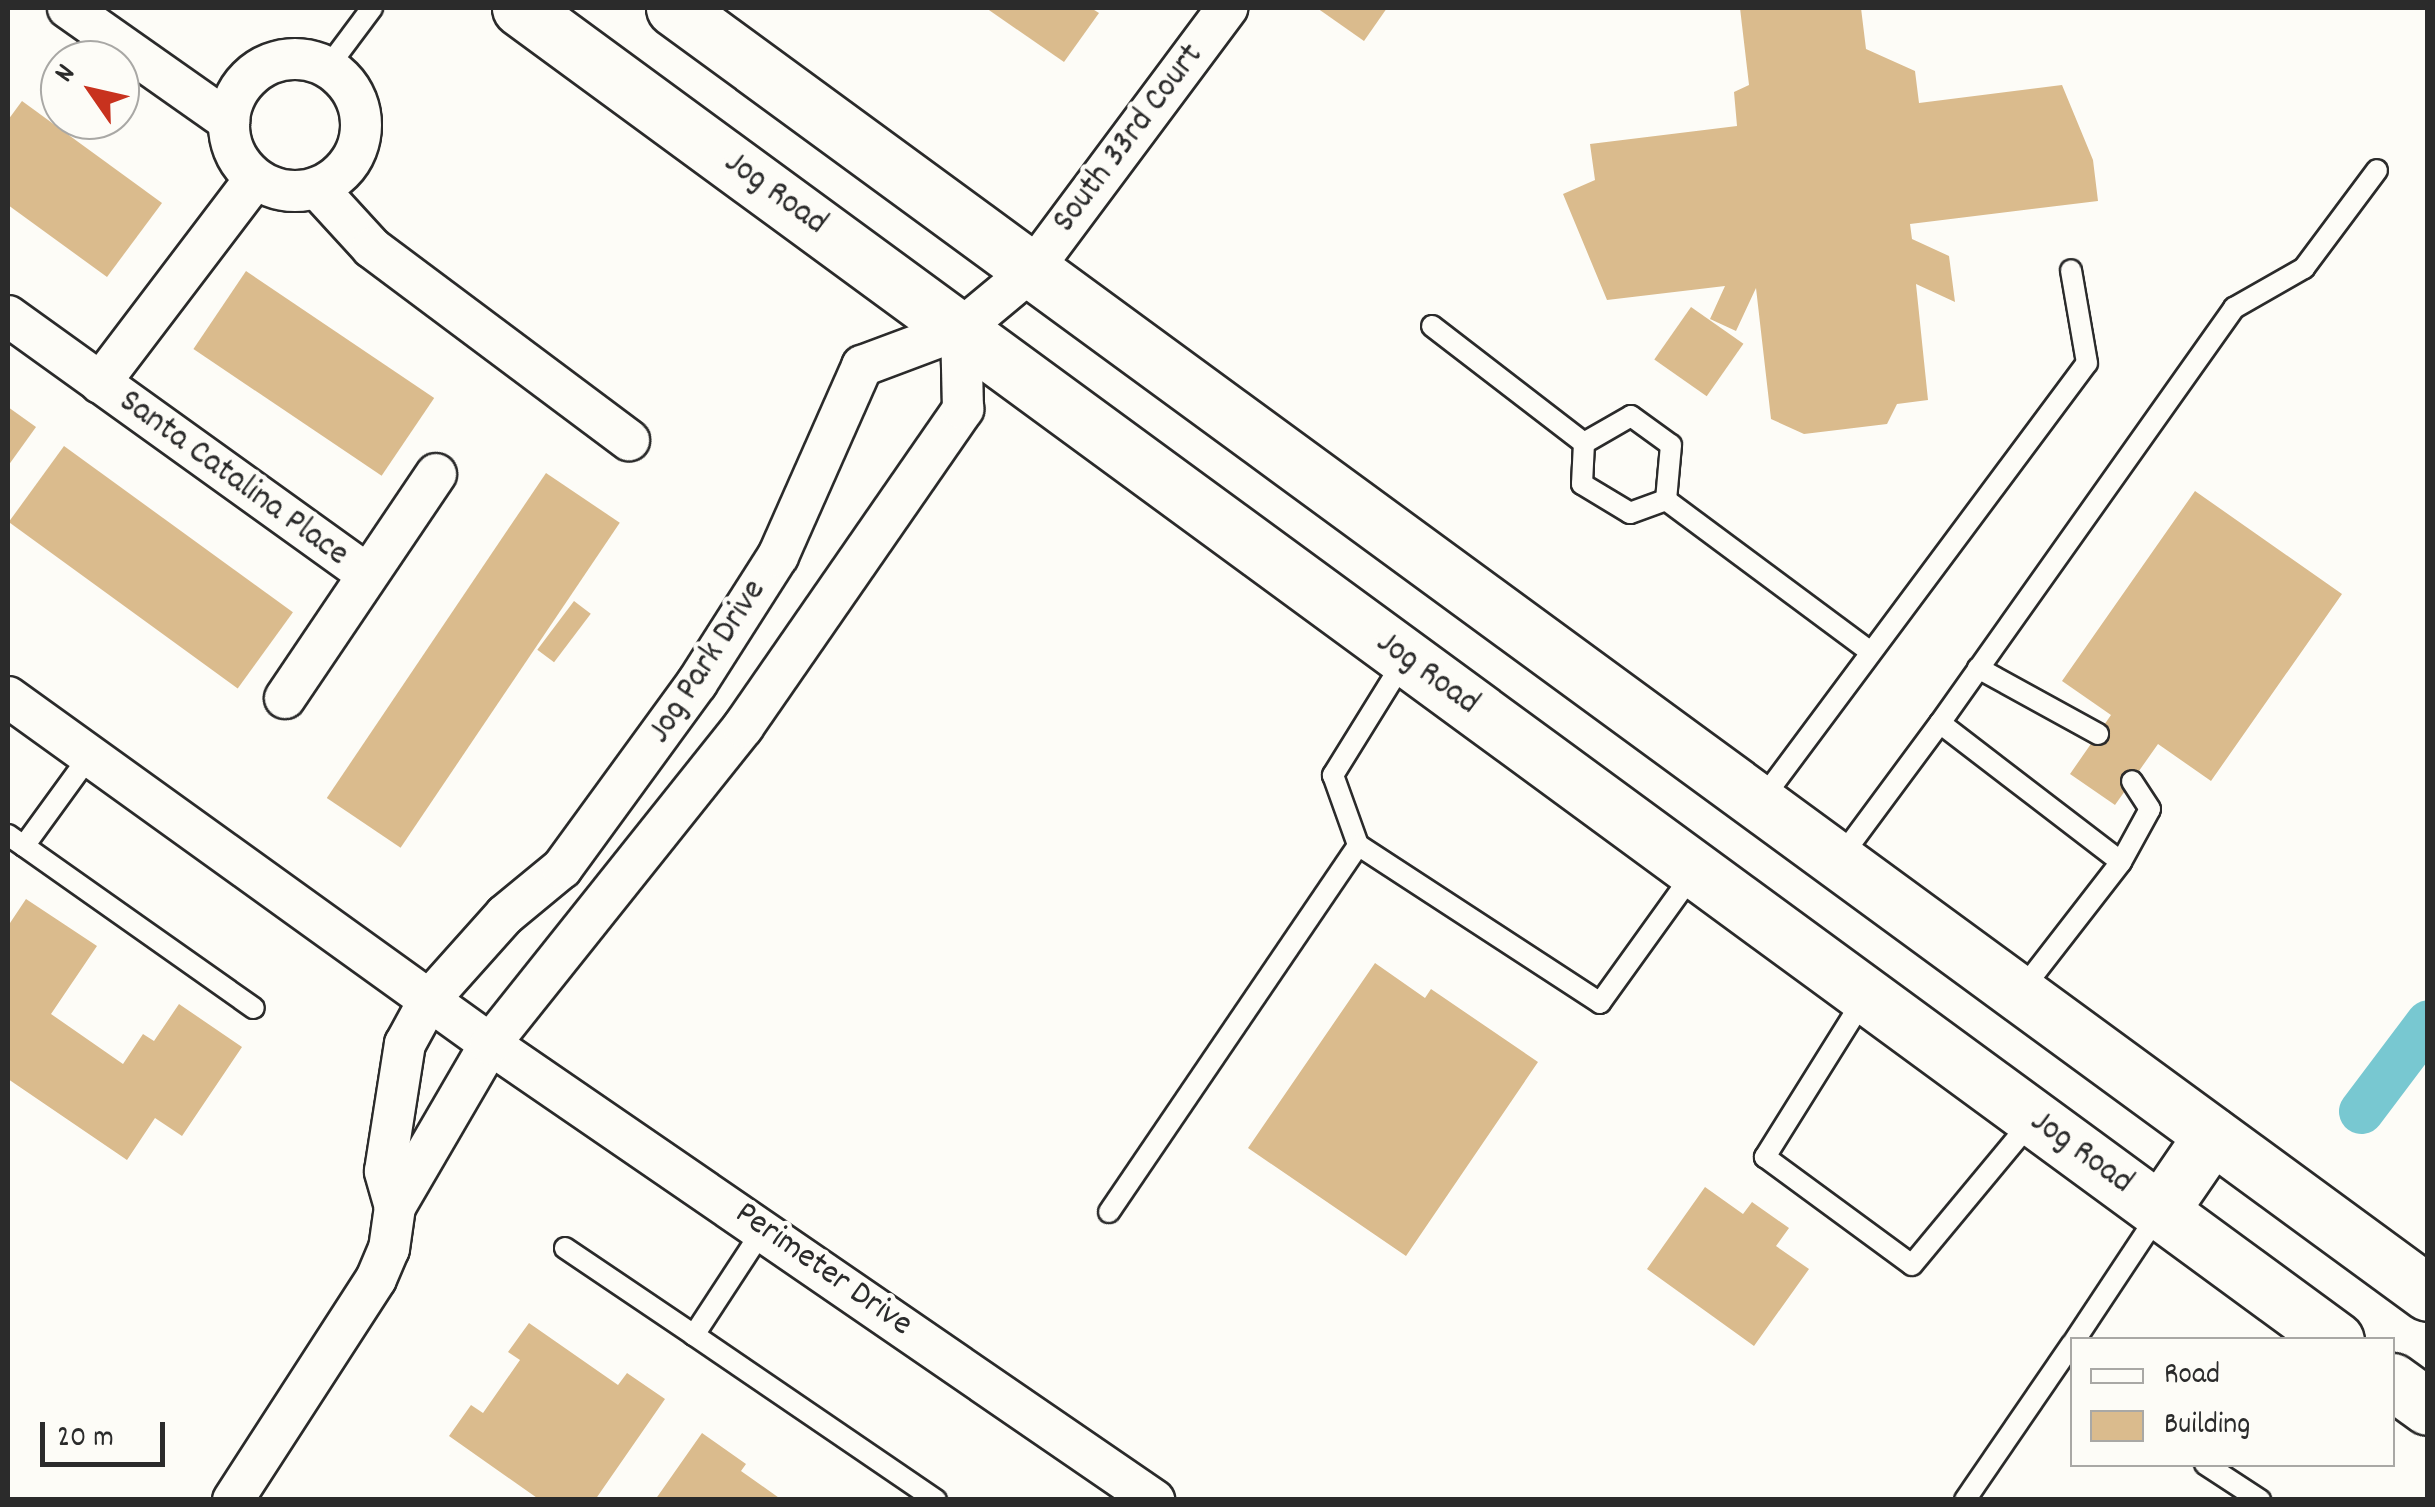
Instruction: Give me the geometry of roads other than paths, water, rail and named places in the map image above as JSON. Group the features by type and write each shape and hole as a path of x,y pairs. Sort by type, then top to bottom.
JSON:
{"main road":[{"name":"Jog Road","path":"520,8 2332,1337"},
{"path":"674,8 2428,1292"},
{"path":"2160,1211 2212,1135"},
{"path":"2395,1383 2428,1406"}],"street":[{"path":"68,8 229,121"},
{"name":"South 33rd Court","path":"1032,270 1228,8"},
{"path":"285,59 328,66 357,98 360,142 352,162 318,188 274,189 255,179 240,163 229,121 240,90 264,66 285,59"},
{"name":"Santa Catalina Place","path":"100,383 255,179"},
{"path":"318,188 372,248 629,440"},
{"name":"Jog Park Drive","path":"395,1206 385,1171 402,1062 429,1000 505,915 562,868 697,683 778,556 862,366 961,329 1032,270"},
{"name":"Santa Catalina Place","path":"8,316 367,574"},
{"name":"Jog Park Drive","path":"233,1500 376,1280 395,1206 422,1171 450,1106 490,1044 720,759 963,408 961,329"},
{"name":"Santa Catalina Place","path":"285,698 436,474"},
{"path":"8,697 490,1044"},
{"name":"Perimeter Drive","path":"490,1044 764,1228 1154,1500"}],"lane":[{"path":"328,66 372,8"},
{"path":"1838,861 2234,308 2304,268 2377,170"},
{"path":"1759,804 2087,363 2071,270"},
{"path":"1432,326 1584,443"},
{"path":"1584,443 1630,416 1672,446 1666,500"},
{"path":"1584,443 1582,484 1630,514 1666,500"},
{"path":"1666,500 1872,652"},
{"path":"1406,658 1333,775 1358,846 1600,1002 1695,870"},
{"path":"1978,668 2098,734"},
{"path":"1940,723 2121,862"},
{"path":"90,755 16,841 254,1008"},
{"path":"2018,994 2121,862 2150,809 2132,781"},
{"path":"1108,1212 1358,846"},
{"path":"1866,996 1765,1157 1912,1265 2034,1118"},
{"path":"2077,1337 2160,1211"},
{"path":"694,1335 764,1228"},
{"path":"565,1248 936,1500"},
{"path":"1965,1500 2064,1374"},
{"path":"2210,1467 2260,1500"}],"waterway":[{"path":"2361,1111 2428,1022"}]}
